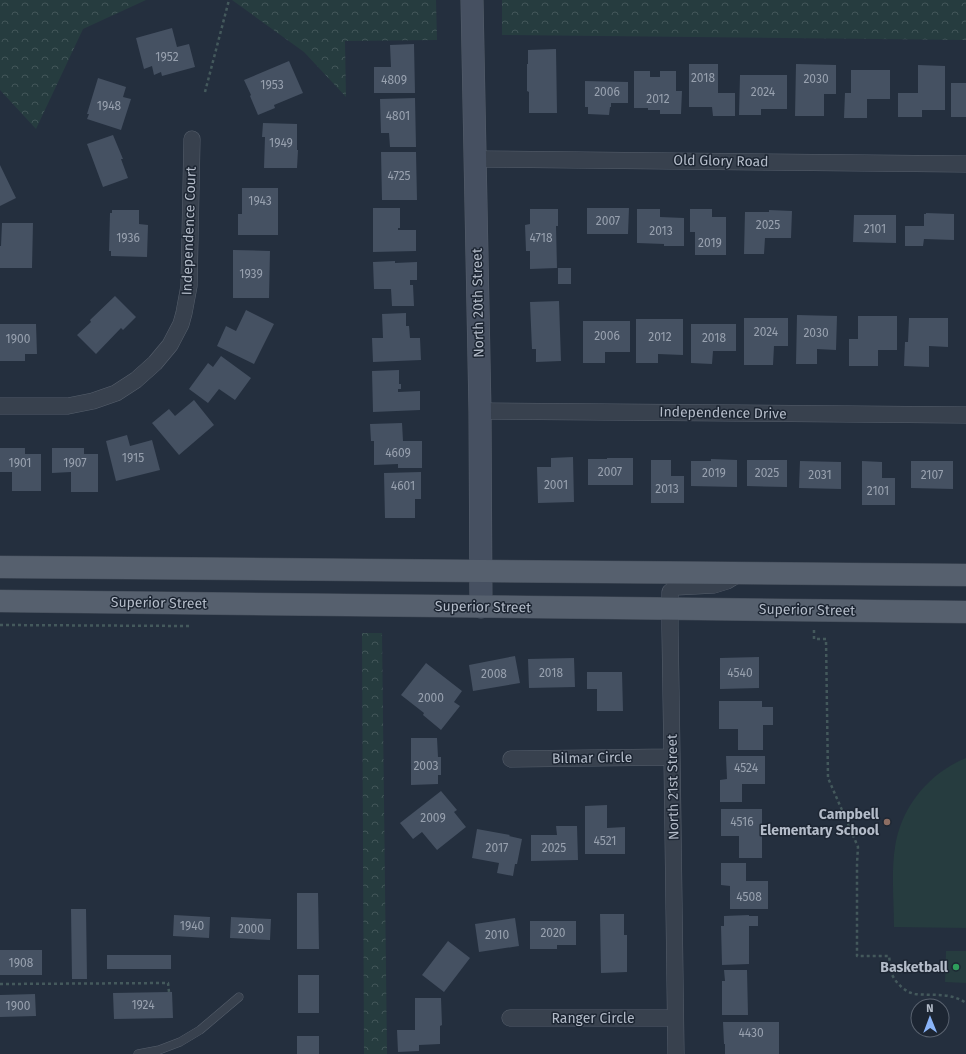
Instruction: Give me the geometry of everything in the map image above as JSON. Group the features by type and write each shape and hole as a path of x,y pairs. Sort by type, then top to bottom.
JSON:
{"main road":[{"path":"0,567 966,575"},
{"name":"Superior Street","path":"0,601 966,612"}],"street":[{"name":"North 20th Street","path":"472,0 480,411 481,607"},
{"name":"Independence Court","path":"0,406 68,406 92,401 116,393 136,380 155,363 170,345 181,324 189,286 192,139"},
{"name":"Old Glory Road","path":"476,159 966,164"},
{"name":"Independence Drive","path":"480,411 966,415"},
{"name":"North 21st Street","path":"676,1054 670,592 676,588 714,585 727,581 738,573"},
{"name":"Bilmar Circle","path":"511,759 672,757"},
{"name":"Ranger Circle","path":"510,1018 675,1018"}],"lane":[{"path":"138,1054 159,1050 180,1042 200,1030 239,997"}],"path":[{"path":"206,92 229,0"},
{"path":"814,630 814,638 826,639 828,778 858,847 857,956 889,956 890,971 896,982 905,990 914,994 947,995 960,999 966,1003"},
{"path":"0,984 168,983 168,992"}],"green space":[{"path":"0,0 146,0 83,29 36,129 0,90"},
{"path":"232,0 436,0 437,40 345,41 346,97 304,52"},
{"path":"502,0 966,0 966,40 502,35"},
{"path":"362,633 382,633 387,1054 364,1054"},
{"path":"966,758 966,928 894,927 894,857 898,832 903,818 910,805 929,782 953,764"},
{"name":"Basketball","path":"946,951 966,951 966,983 945,982"}],"building":[{"path":"172,28 177,47 189,44 195,67 162,76 161,72 154,75 152,66 144,69 136,38"},
{"path":"414,44 415,93 374,93 374,67 391,67 390,45"},
{"path":"556,49 557,113 529,113 529,92 527,91 528,50"},
{"path":"289,61 303,93 274,105 275,108 258,115 244,80"},
{"path":"689,64 718,64 718,93 735,93 735,116 713,116 712,107 689,107"},
{"path":"796,64 836,65 836,94 824,94 824,116 795,116"},
{"path":"918,65 945,66 945,110 922,110 922,117 898,117 898,93 918,93"},
{"path":"851,70 890,70 890,99 867,99 867,118 844,118 845,93 851,93"},
{"path":"634,71 650,71 650,77 660,77 660,71 676,71 676,91 682,91 681,114 660,114 660,110 634,108"},
{"path":"740,75 787,75 787,109 761,109 761,115 739,115"},
{"path":"98,78 126,87 123,97 131,99 121,130 87,119 89,114 87,114"},
{"path":"585,81 628,82 628,103 611,103 609,115 588,114 588,107 585,107"},
{"path":"951,83 966,83 966,117 951,117"},
{"path":"415,98 416,147 390,147 389,133 381,133 380,99"},
{"path":"263,123 297,124 297,168 264,168 265,137 262,137"},
{"path":"113,135 123,159 121,159 128,178 103,187 87,144"},
{"path":"381,152 416,152 417,200 382,200"},
{"path":"0,165 16,198 0,206"},
{"path":"242,188 278,188 278,235 238,235 238,214 242,214"},
{"path":"373,208 400,208 400,228 398,228 398,230 416,230 416,251 373,252"},
{"path":"587,208 629,208 628,234 587,234"},
{"path":"530,209 558,209 558,226 556,226 557,268 530,269 530,251 526,251 525,225 530,224"},
{"path":"637,209 660,209 660,217 684,218 684,246 664,246 664,244 637,243"},
{"path":"690,209 712,209 712,217 726,217 726,255 695,255 695,232 690,232"},
{"path":"112,210 139,210 139,224 148,225 147,257 111,256 111,251 109,251 110,213 112,213"},
{"path":"769,210 792,211 791,238 765,238 764,254 744,254 745,212 769,212"},
{"path":"924,214 954,214 954,240 924,239 923,246 905,246 905,226 924,226"},
{"path":"854,215 896,215 896,243 853,242"},
{"path":"2,223 33,223 32,268 0,268"},
{"path":"233,250 270,251 269,298 233,298"},
{"path":"395,261 395,263 417,262 417,280 410,280 410,285 413,285 414,306 392,306 391,289 374,289 373,262"},
{"path":"558,268 571,268 571,284 558,284"},
{"path":"115,296 136,317 123,330 121,328 96,354 77,335"},
{"path":"559,301 561,361 536,362 536,349 532,349 530,302"},
{"path":"246,310 274,324 254,364 217,346 226,326 236,331"},
{"path":"406,313 406,326 409,326 410,338 420,338 421,360 373,362 372,338 383,338 382,314"},
{"path":"797,315 837,316 836,350 817,349 817,364 796,364"},
{"path":"858,316 897,316 897,350 878,350 878,366 849,366 849,339 858,339"},
{"path":"744,318 788,318 788,346 774,346 773,365 744,365"},
{"path":"909,318 948,318 948,347 929,346 929,367 904,366 905,342 908,342"},
{"path":"636,319 683,319 683,355 658,354 658,363 636,363"},
{"path":"583,321 630,321 630,352 605,352 605,363 583,363"},
{"path":"0,324 36,324 37,354 25,354 25,361 0,361"},
{"path":"691,324 736,324 736,351 713,351 712,364 691,363"},
{"path":"221,356 251,378 235,400 219,389 208,403 189,389 208,363 213,367"},
{"path":"399,370 399,384 401,384 401,389 398,389 398,392 420,391 420,410 373,412 372,371"},
{"path":"194,400 214,425 179,455 152,423 169,409 175,416"},
{"path":"402,423 403,441 422,441 422,468 398,468 398,464 374,465 374,441 371,441 370,424"},
{"path":"127,435 130,446 152,440 160,470 116,481 106,441"},
{"path":"0,448 25,448 25,454 41,454 41,491 12,491 12,472 0,472"},
{"path":"52,448 84,448 84,454 98,454 98,492 71,492 71,472 52,473"},
{"path":"573,457 574,502 538,503 537,467 551,467 551,458"},
{"path":"633,458 633,485 588,485 588,459"},
{"path":"711,459 737,460 737,487 691,486 691,461 711,461"},
{"path":"651,460 671,460 671,476 684,476 684,503 651,503"},
{"path":"747,460 787,460 787,487 747,486"},
{"path":"800,461 841,462 841,489 799,488"},
{"path":"862,461 882,462 882,478 895,478 895,505 862,505"},
{"path":"911,461 953,461 953,489 911,488"},
{"path":"421,472 421,499 415,499 415,518 385,518 384,473"},
{"path":"515,656 520,683 473,691 469,665"},
{"path":"759,657 759,688 720,689 720,658"},
{"path":"574,658 575,687 529,688 528,659"},
{"path":"426,663 462,691 454,702 460,706 441,730 423,715 424,713 401,695"},
{"path":"587,672 622,672 623,711 597,711 597,689 587,689"},
{"path":"719,701 762,701 762,707 773,707 773,725 763,725 763,750 738,750 738,729 719,729"},
{"path":"411,738 437,738 438,757 441,757 441,775 438,775 438,784 411,785"},
{"path":"726,756 765,756 765,784 742,784 742,802 720,802 720,780 727,779"},
{"path":"441,791 457,810 454,812 466,827 437,850 422,832 413,839 400,823"},
{"path":"607,805 607,828 625,827 625,854 585,854 585,806"},
{"path":"721,809 762,809 762,858 739,858 739,836 721,836"},
{"path":"556,826 577,826 578,860 531,861 531,835 557,835"},
{"path":"477,829 510,835 509,836 522,839 513,876 497,873 499,863 472,858"},
{"path":"721,863 746,863 746,881 768,881 768,909 730,909 730,886 721,885"},
{"path":"297,893 318,893 319,949 297,949"},
{"path":"71,909 86,909 87,979 72,979"},
{"path":"600,914 624,914 624,935 627,935 627,972 601,973"},
{"path":"174,915 210,917 209,938 173,936"},
{"path":"724,916 758,916 758,926 749,926 749,964 722,965 721,926 724,926"},
{"path":"231,917 271,919 270,940 230,938"},
{"path":"515,918 519,946 479,952 475,924"},
{"path":"530,921 576,921 576,945 557,945 557,949 530,949"},
{"path":"448,941 470,958 444,992 422,975"},
{"path":"0,950 42,950 42,975 0,975"},
{"path":"107,955 171,955 171,969 107,969"},
{"path":"724,970 747,970 748,1015 722,1015 722,981 725,981"},
{"path":"298,975 319,975 319,1013 298,1013"},
{"path":"172,992 173,1018 114,1019 113,993"},
{"path":"35,994 36,1016 0,1017 0,995"},
{"path":"415,998 441,998 442,1025 440,1026 440,1044 419,1045 419,1051 398,1052 397,1030 415,1030"},
{"path":"723,1022 779,1022 779,1054 725,1054"},
{"path":"297,1036 319,1036 319,1054 297,1054"}],"place":[{"name":"Campbell Elementary School","path":"887,822"},
{"name":"Basketball","path":"956,967"}]}
